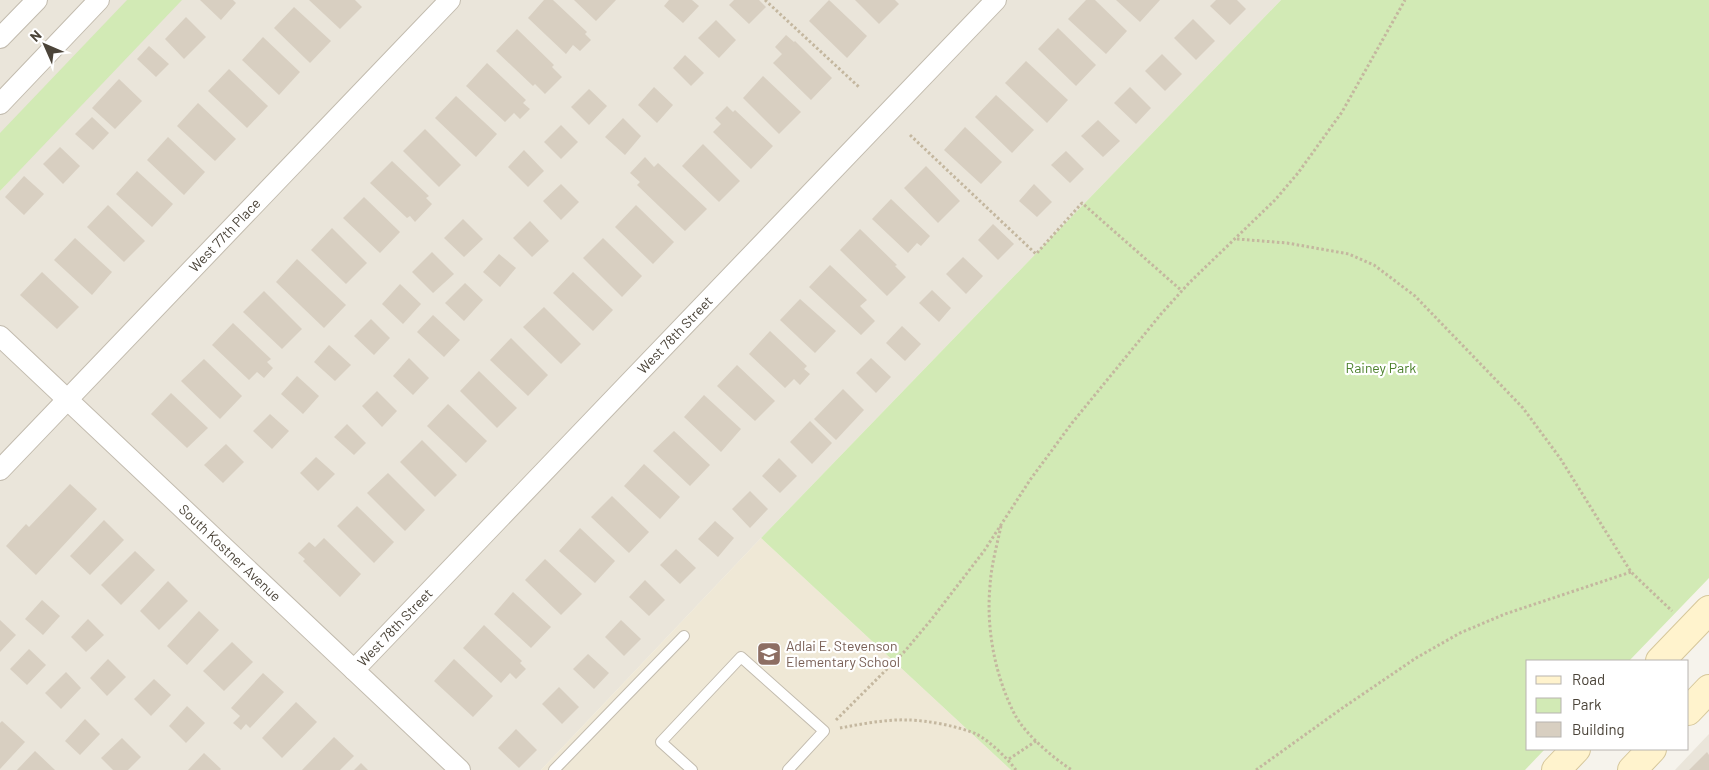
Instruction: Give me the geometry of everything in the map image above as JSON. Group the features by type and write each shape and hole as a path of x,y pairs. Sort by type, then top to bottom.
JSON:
{"main road":[{"path":"1661,660 1709,610"},
{"path":"1689,710 1709,689"},
{"path":"1556,770 1575,750"},
{"path":"1632,770 1651,750"}],"street":[{"path":"0,38 37,0"},
{"path":"0,104 99,0"},
{"name":"West 77th Place","path":"0,470 450,0"},
{"name":"West 78th Street","path":"354,670 996,0"},
{"name":"South Kostner Avenue","path":"0,336 460,770"}],"lane":[{"path":"554,770 684,636"},
{"path":"692,770 661,742 742,657 824,731 788,770"}],"path":[{"path":"765,0 860,88"},
{"path":"824,731 905,652 958,587 1030,480 1130,350 1182,291 1275,200 1317,148 1342,112 1405,0"},
{"path":"910,135 1036,254 1082,203 1182,291"},
{"path":"1236,239 1287,243 1349,254 1374,266 1415,296 1523,408 1560,458 1631,572 1674,614"},
{"path":"1001,524 990,585 990,618 994,654 1016,716 1036,741 1054,759 1072,770"},
{"path":"1256,770 1416,658 1460,633 1505,614 1631,572"},
{"path":"824,731 859,724 909,720 952,727 977,734 1009,760 1016,770"},
{"path":"1009,760 1036,741"}],"shaded area":[{"path":"0,0 1281,0 761,538 541,770 0,770 0,191 14,176 0,162"},
{"name":"Adlai E. Stevenson Elementary School","path":"761,538 1011,770 541,770"},
{"path":"1709,734 1709,770 1675,770"}],"green space":[{"path":"127,0 182,0 0,191 0,133"},
{"name":"Rainey Park","path":"1281,0 1709,0 1709,578 1630,660 1526,660 1526,750 1544,750 1525,770 1011,770 761,538"}],"building":[{"path":"200,0 233,0 236,3 221,20"},
{"path":"309,0 355,0 362,7 340,29"},
{"path":"544,0 553,0 587,32 585,34 591,40 580,51 573,45 566,54 528,18"},
{"path":"574,0 616,0 596,21"},
{"path":"669,0 692,0 699,6 683,23 664,6"},
{"path":"734,0 759,0 766,7 749,24 729,5"},
{"path":"829,0 867,36 847,58 809,21"},
{"path":"855,0 895,0 899,4 879,24"},
{"path":"1086,0 1095,0 1127,31 1106,54 1068,19"},
{"path":"1116,0 1160,0 1140,22"},
{"path":"1216,0 1237,0 1246,9 1230,25 1210,6"},
{"path":"294,7 331,41 310,63 274,28"},
{"path":"186,17 206,37 184,59 165,39"},
{"path":"1193,19 1215,41 1196,60 1174,38"},
{"path":"716,20 736,40 719,58 698,38"},
{"path":"1058,28 1096,65 1076,86 1038,49"},
{"path":"517,29 554,65 552,67 562,77 545,94 535,84 533,86 496,51"},
{"path":"786,35 795,41 832,78 811,100 773,63 782,54 775,47"},
{"path":"263,37 300,72 279,95 242,60"},
{"path":"149,46 169,64 156,77 137,59"},
{"path":"1162,54 1182,74 1165,91 1145,71"},
{"path":"685,55 704,73 691,86 673,68"},
{"path":"1026,61 1068,100 1047,123 1005,83"},
{"path":"487,63 526,100 523,103 530,109 520,119 514,113 505,122 466,86"},
{"path":"229,69 268,106 247,128 208,91"},
{"path":"763,76 801,112 779,134 743,98"},
{"path":"119,79 142,101 115,129 92,108"},
{"path":"654,87 673,105 657,123 638,105"},
{"path":"1130,87 1151,108 1136,124 1114,103"},
{"path":"589,89 607,106 589,125 571,107"},
{"path":"996,95 1034,130 1012,153 975,117"},
{"path":"456,96 497,134 476,157 435,118"},
{"path":"198,103 236,139 215,161 177,126"},
{"path":"727,106 733,112 735,110 773,146 751,169 713,132 721,124 715,118"},
{"path":"92,117 109,133 93,150 75,134"},
{"path":"623,118 641,136 625,155 605,137"},
{"path":"1098,120 1120,141 1103,157 1081,136"},
{"path":"561,125 578,142 561,159 544,142"},
{"path":"965,127 1002,162 981,184 944,150"},
{"path":"425,129 461,165 439,187 403,151"},
{"path":"168,137 205,172 184,195 147,160"},
{"path":"703,144 740,181 719,202 682,166"},
{"path":"60,147 80,166 63,184 43,164"},
{"path":"524,150 544,171 528,187 508,167"},
{"path":"1066,151 1084,169 1070,183 1051,165"},
{"path":"645,157 654,167 658,163 707,209 685,231 637,185 640,182 630,173"},
{"path":"392,161 429,196 426,198 432,204 415,222 410,216 407,218 370,183"},
{"path":"926,166 960,201 938,223 904,188"},
{"path":"137,171 173,204 152,227 116,194"},
{"path":"24,176 44,194 24,215 5,197"},
{"path":"561,184 579,202 561,220 543,201"},
{"path":"1034,184 1052,202 1037,217 1019,201"},
{"path":"364,197 400,232 380,253 343,218"},
{"path":"891,199 930,236 921,246 917,243 908,253 872,219"},
{"path":"108,205 145,241 124,262 87,227"},
{"path":"636,205 674,242 653,264 615,227"},
{"path":"463,219 483,239 464,257 444,238"},
{"path":"530,221 549,241 532,257 513,238"},
{"path":"993,224 1014,244 998,260 978,240"},
{"path":"332,228 367,263 346,284 311,250"},
{"path":"860,229 897,265 895,266 906,277 887,296 840,250"},
{"path":"75,238 112,272 92,295 54,260"},
{"path":"603,238 642,276 622,297 583,258"},
{"path":"432,252 454,274 433,293 412,272"},
{"path":"499,254 516,268 500,287 483,272"},
{"path":"963,257 983,276 966,294 946,274"},
{"path":"297,259 346,305 324,328 276,282"},
{"path":"830,265 867,300 860,306 875,321 861,335 809,287"},
{"path":"42,272 79,307 57,329 20,295"},
{"path":"573,272 613,310 593,331 553,293"},
{"path":"465,283 483,300 464,321 445,303"},
{"path":"400,284 421,304 403,324 382,304"},
{"path":"932,290 951,308 939,322 919,303"},
{"path":"264,291 302,329 282,349 243,312"},
{"path":"800,299 836,331 815,353 780,320"},
{"path":"544,307 581,344 561,364 523,327"},
{"path":"433,315 460,340 444,357 417,332"},
{"path":"371,319 390,338 374,355 354,336"},
{"path":"233,323 271,359 267,362 273,368 264,378 257,372 249,380 212,345"},
{"path":"902,326 921,344 905,361 886,343"},
{"path":"770,331 807,366 804,369 810,374 800,385 794,379 785,388 749,354"},
{"path":"511,338 548,375 528,396 490,360"},
{"path":"329,345 351,365 335,381 314,362"},
{"path":"409,358 429,378 413,395 393,376"},
{"path":"871,358 891,377 876,393 856,373"},
{"path":"204,359 242,396 220,419 181,381"},
{"path":"737,365 775,401 755,421 717,386"},
{"path":"479,371 517,408 497,428 460,391"},
{"path":"297,376 319,396 303,414 281,394"},
{"path":"843,389 864,410 836,440 814,419"},
{"path":"377,391 397,411 382,427 362,406"},
{"path":"171,393 208,428 187,448 151,414"},
{"path":"704,395 741,429 721,452 684,417"},
{"path":"448,404 487,441 466,463 427,426"},
{"path":"270,414 289,431 272,449 253,431"},
{"path":"810,421 832,443 812,464 790,442"},
{"path":"347,424 366,443 354,455 334,437"},
{"path":"674,431 710,465 690,486 653,451"},
{"path":"422,440 457,475 435,497 400,462"},
{"path":"226,444 244,462 223,483 204,465"},
{"path":"316,457 335,474 318,491 300,473"},
{"path":"779,458 797,476 780,493 762,476"},
{"path":"644,464 680,497 660,519 624,486"},
{"path":"388,473 425,510 405,531 367,493"},
{"path":"70,484 97,509 36,575 6,546 26,524 29,527"},
{"path":"750,491 768,509 750,528 732,509"},
{"path":"612,496 649,532 629,553 591,517"},
{"path":"357,506 394,542 374,563 337,526"},
{"path":"104,520 124,540 90,575 70,556"},
{"path":"715,521 734,538 718,557 698,539"},
{"path":"580,528 615,561 595,583 559,551"},
{"path":"324,538 361,574 340,597 303,561 305,559 298,553 309,542 315,547"},
{"path":"676,549 696,568 680,584 660,565"},
{"path":"135,551 155,570 121,605 101,585"},
{"path":"545,559 582,594 561,615 525,580"},
{"path":"645,580 665,600 649,616 629,597"},
{"path":"168,581 188,601 159,630 140,611"},
{"path":"513,592 551,627 531,648 494,614"},
{"path":"42,600 60,616 43,635 25,619"},
{"path":"199,611 219,630 187,665 167,646"},
{"path":"88,619 104,635 86,652 71,637"},
{"path":"0,620 16,635 0,652"},
{"path":"621,620 641,639 624,656 605,637"},
{"path":"484,625 522,661 520,663 526,669 516,679 510,673 501,683 463,648"},
{"path":"232,642 253,662 224,691 203,671"},
{"path":"29,649 46,665 27,685 10,669"},
{"path":"588,654 609,673 594,689 573,669"},
{"path":"108,659 126,677 107,696 90,678"},
{"path":"454,659 493,696 473,717 434,681"},
{"path":"66,672 81,688 61,709 45,693"},
{"path":"263,673 284,692 250,728 246,724 241,730 233,723 240,716 231,708"},
{"path":"154,679 171,695 151,716 134,699"},
{"path":"559,687 579,707 562,724 542,704"},
{"path":"296,702 317,722 282,758 262,738"},
{"path":"187,706 205,723 186,743 169,726"},
{"path":"85,719 100,734 80,755 65,741"},
{"path":"2,721 25,742 0,769 0,723"},
{"path":"516,729 537,750 519,768 498,748"},
{"path":"334,737 354,756 340,770 302,770"},
{"path":"122,738 141,757 128,770 113,770 101,758"},
{"path":"35,751 55,770 17,770"},
{"path":"1707,752 1709,755 1709,770 1689,770"},
{"path":"204,753 221,769 188,770"},
{"path":"361,763 368,770 354,770"}],"place":[{"name":"Adlai E. Stevenson Elementary School","path":"769,654"}]}
